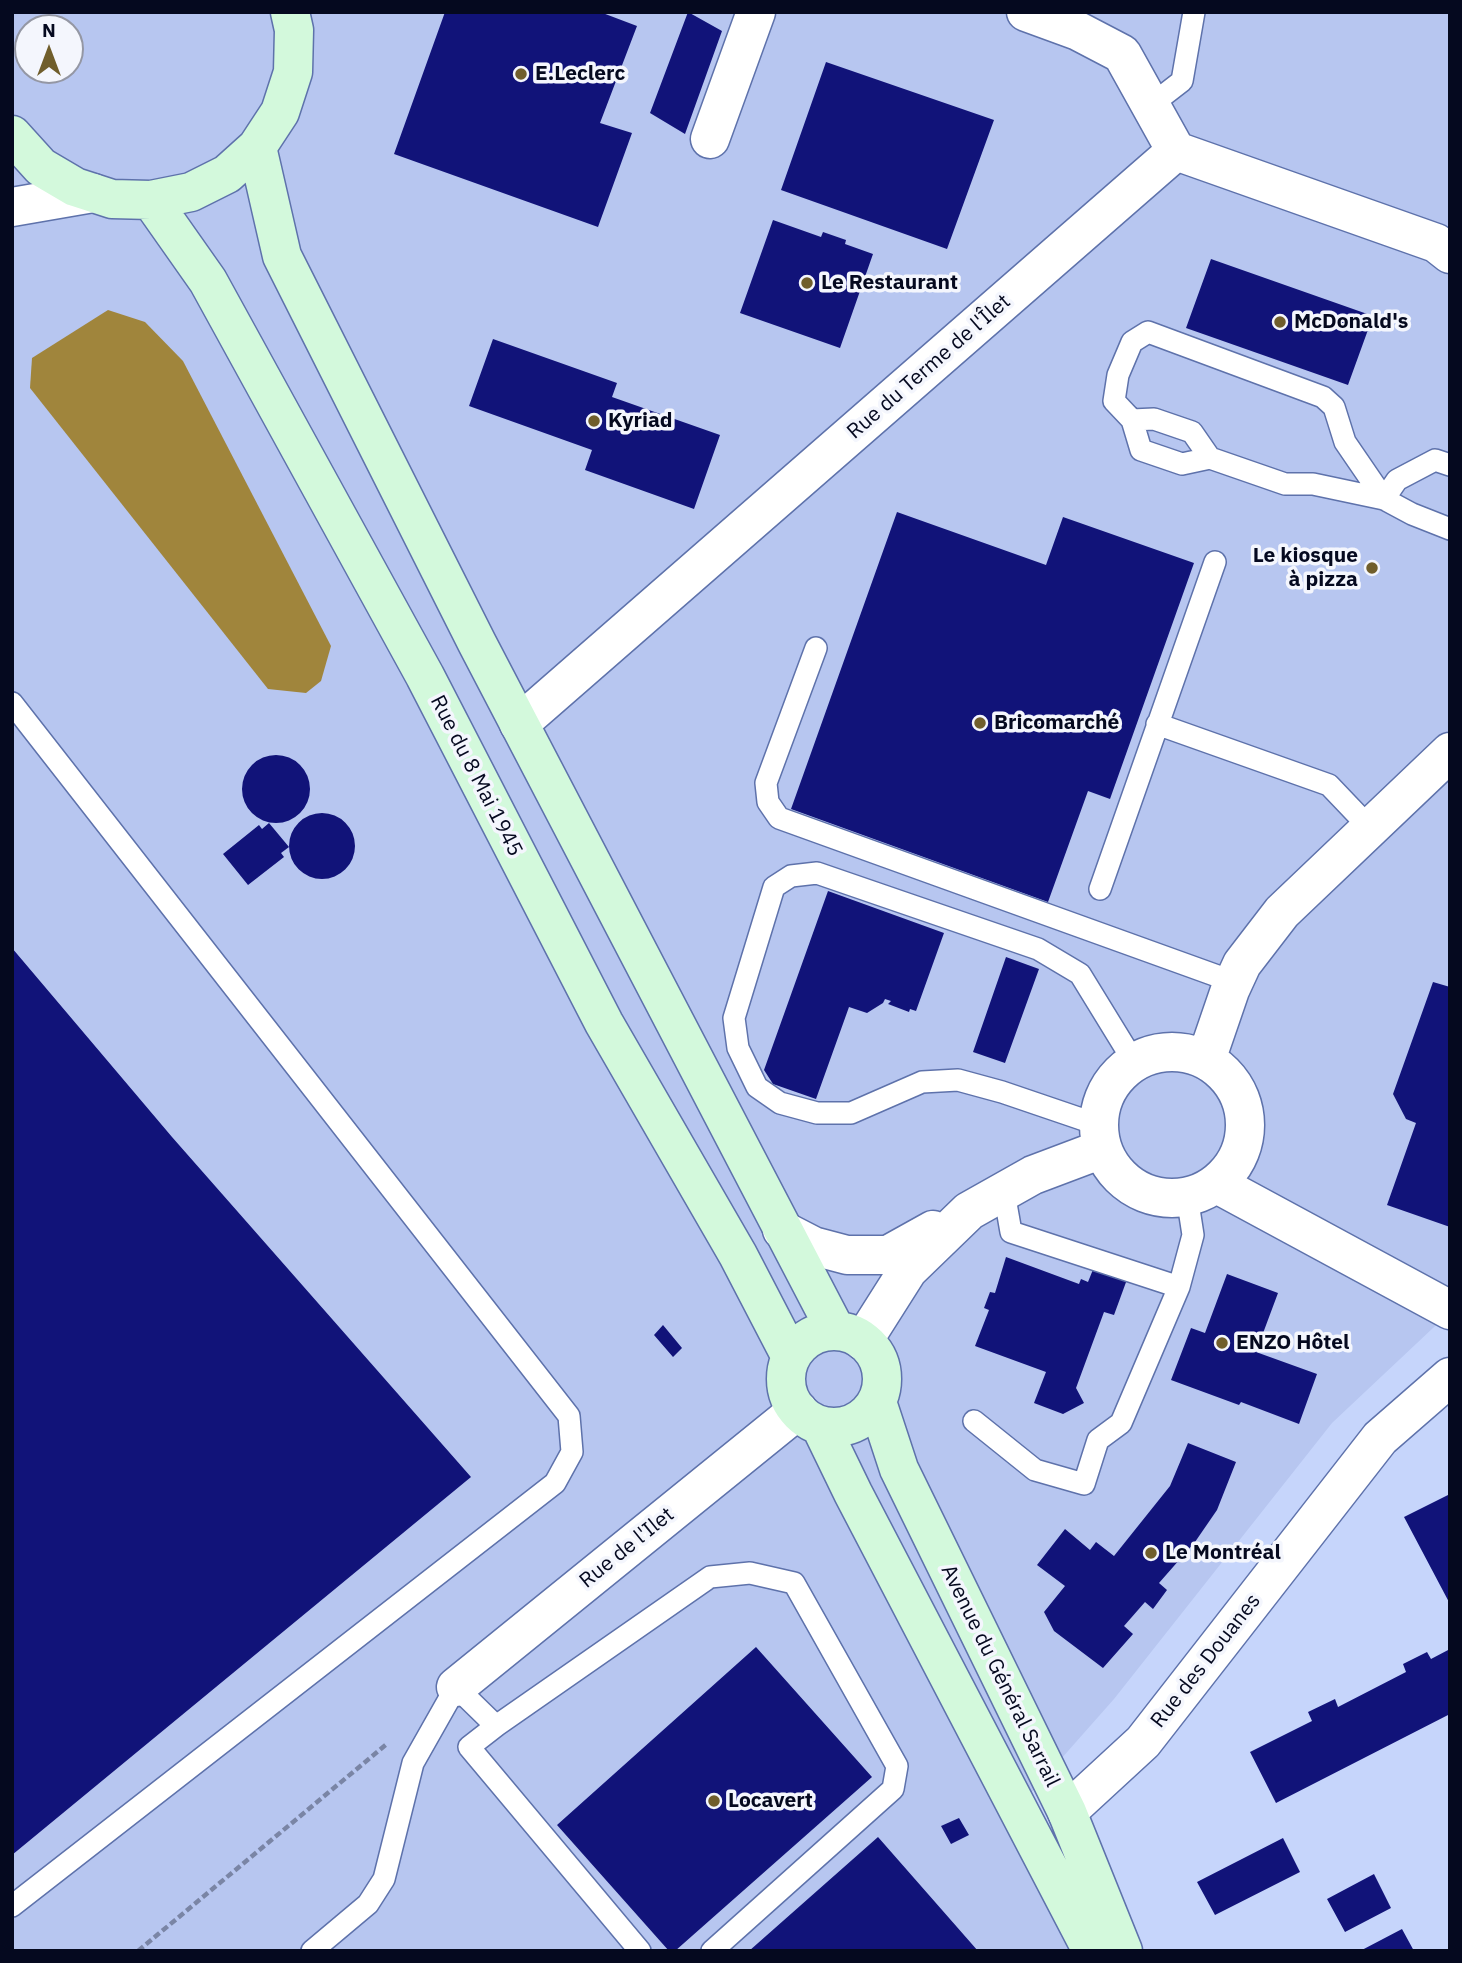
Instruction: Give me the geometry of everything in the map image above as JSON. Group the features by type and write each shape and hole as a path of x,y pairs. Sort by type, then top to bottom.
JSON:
{"main road":[{"path":"12,135 41,167 75,187 93,193 112,199 151,201 191,192 227,174 257,147 280,112 293,72 295,18"},
{"path":"257,147 282,256 519,724 782,1230 850,1336 873,1350 880,1362 881,1389 877,1402 866,1415 853,1424 836,1427 809,1417 790,1398 786,1384 787,1370 791,1357 799,1346 810,1338 850,1336"},
{"name":"Rue du 8 Mai 1945","path":"151,201 208,281 425,676 604,1023 738,1255 791,1357"},
{"name":"Avenue du Général Sarrail","path":"877,1402 899,1469 1067,1812 1123,1951"},
{"name":"Avenue du Général Sarrail","path":"809,1417 878,1541 1092,1951"}],"street":[{"path":"710,139 756,12"},
{"path":"1026,12 1082,21 1122,54 1176,151 1436,243 1450,254"},
{"name":"Rue du Terme de l'Îlet","path":"519,724 1176,151"},
{"path":"12,208 93,193"},
{"path":"1206,1060 1242,964 1282,912 1370,828 1445,768"},
{"path":"1182,1052 1206,1060 1226,1075 1240,1096 1245,1119 1243,1143 1233,1166 1202,1190 1174,1199 1151,1195 1130,1185 1113,1170 1100,1137 1103,1100 1115,1079 1134,1062 1157,1053 1182,1052"},
{"path":"782,1230 813,1246 847,1255 888,1255 1100,1137"},
{"path":"1202,1190 1450,1310"},
{"path":"850,1336 908,1270 969,1211"},
{"name":"Rue des Douanes","path":"1067,1812 1143,1742 1380,1438 1450,1377"},
{"name":"Rue de l'Ilet","path":"456,1687 809,1417"}],"lane":[{"path":"1151,106 1182,81 1194,12"},
{"path":"1384,499 1345,442 1334,407 1322,397 1148,332 1132,342 1118,375 1114,401 1132,420 1141,450 1182,464 1210,458 1285,484 1313,484 1384,499 1450,529"},
{"path":"1132,420 1154,419 1192,432 1210,458"},
{"path":"1384,499 1397,481 1435,460 1450,465"},
{"path":"1100,889 1214,562"},
{"path":"816,648 766,783 768,802 779,818 1234,982"},
{"path":"12,703 569,1416 572,1452 555,1483 12,1906"},
{"path":"1157,724 1329,785 1370,828"},
{"path":"1100,1137 1002,1092 958,1080 922,1082 851,1113 817,1113 780,1103 757,1087 738,1048 734,1018 774,887 791,876 817,873 1038,949 1080,974 1134,1062"},
{"path":"974,1421 1035,1470 1084,1484 1098,1440 1121,1423 1179,1287 1202,1190"},
{"path":"1004,1192 1011,1232 1179,1287"},
{"path":"640,1951 469,1747 710,1577 750,1573 794,1583 897,1766 894,1788 712,1951"},
{"path":"312,1951 368,1904 384,1878 413,1763 456,1687 496,1726"}],"path":[{"path":"138,1951 393,1739"}],"shaded area":[{"path":"12,12 1450,12 1450,1312 1332,1423 1114,1699 1030,1794 1109,1951 12,1951"},
{"path":"108,310 145,322 183,361 331,646 321,681 306,693 268,689 30,388 32,358"}],"building":[{"name":"E.Leclerc","path":"445,12 600,12 637,26 600,123 632,133 598,227 394,154"},
{"path":"688,12 722,31 685,134 650,113"},
{"path":"826,62 994,120 947,249 781,190"},
{"name":"Le Restaurant","path":"773,220 821,237 823,232 846,240 845,244 873,254 840,348 740,313"},
{"name":"McDonald's","path":"1211,259 1373,316 1348,385 1186,328"},
{"name":"Kyriad","path":"493,339 617,383 612,397 720,435 694,509 585,470 592,450 469,406"},
{"name":"Bricomarché","path":"897,512 1046,565 1063,517 1194,563 1110,799 1088,791 1048,902 791,809"},
{"path":"276,755 289,758 300,765 307,776 310,789 307,802 300,813 289,820 276,823 263,820 252,813 245,802 242,789 245,776 252,765 263,758"},
{"path":"316,813 328,813 340,818 350,828 355,846 353,859 340,874 328,879 316,879 304,874 294,864 289,852 289,840 294,828 304,818"},
{"path":"269,823 289,847 281,853 284,857 248,885 223,854 259,825 262,829"},
{"path":"828,891 944,933 916,1011 910,1009 909,1012 888,1004 891,1001 885,999 867,1013 849,1007 816,1099 773,1084 764,1070"},
{"path":"12,948 172,1137 471,1477 12,1855"},
{"path":"1006,957 1039,969 1005,1063 973,1052"},
{"path":"1433,982 1450,987 1450,1227 1387,1205 1416,1123 1406,1119 1393,1094"},
{"path":"1006,1257 1079,1284 1081,1279 1088,1282 1096,1262 1129,1274 1114,1315 1104,1312 1076,1388 1084,1403 1063,1414 1034,1403 1046,1372 975,1346 989,1310 984,1308 990,1292 995,1293"},
{"name":"ENZO Hôtel","path":"1227,1274 1278,1293 1256,1352 1317,1374 1299,1424 1171,1380 1191,1328 1205,1333"},
{"path":"663,1325 682,1348 673,1357 654,1335"},
{"name":"Le Montréal","path":"1188,1443 1236,1462 1217,1510 1195,1542 1159,1583 1167,1590 1153,1609 1145,1602 1124,1626 1133,1634 1103,1668 1054,1631 1044,1612 1065,1586 1037,1565 1065,1529 1090,1550 1096,1542 1114,1556 1170,1486"},
{"path":"1450,1494 1450,1604 1404,1517"},
{"name":"Locavert","path":"756,1647 872,1777 675,1951 669,1951 557,1825"},
{"path":"1450,1649 1450,1714 1276,1803 1250,1752 1312,1721 1308,1712 1335,1699 1338,1707 1406,1672 1403,1664 1427,1652 1431,1659"},
{"path":"959,1818 969,1835 951,1844 941,1826"},
{"path":"878,1837 978,1951 749,1951"},
{"path":"1283,1838 1300,1872 1215,1915 1197,1882"},
{"path":"1374,1874 1391,1908 1345,1932 1327,1899"},
{"path":"1402,1929 1414,1951 1360,1951"}],"place":[{"name":"E.Leclerc","path":"521,74"},
{"name":"Le Restaurant","path":"807,283"},
{"name":"McDonald's","path":"1280,322"},
{"name":"Kyriad","path":"594,421"},
{"name":"Le kiosque à pizza","path":"1372,568"},
{"name":"Bricomarché","path":"980,723"},
{"name":"ENZO Hôtel","path":"1222,1343"},
{"name":"Le Montréal","path":"1151,1553"},
{"name":"Locavert","path":"714,1801"}]}
